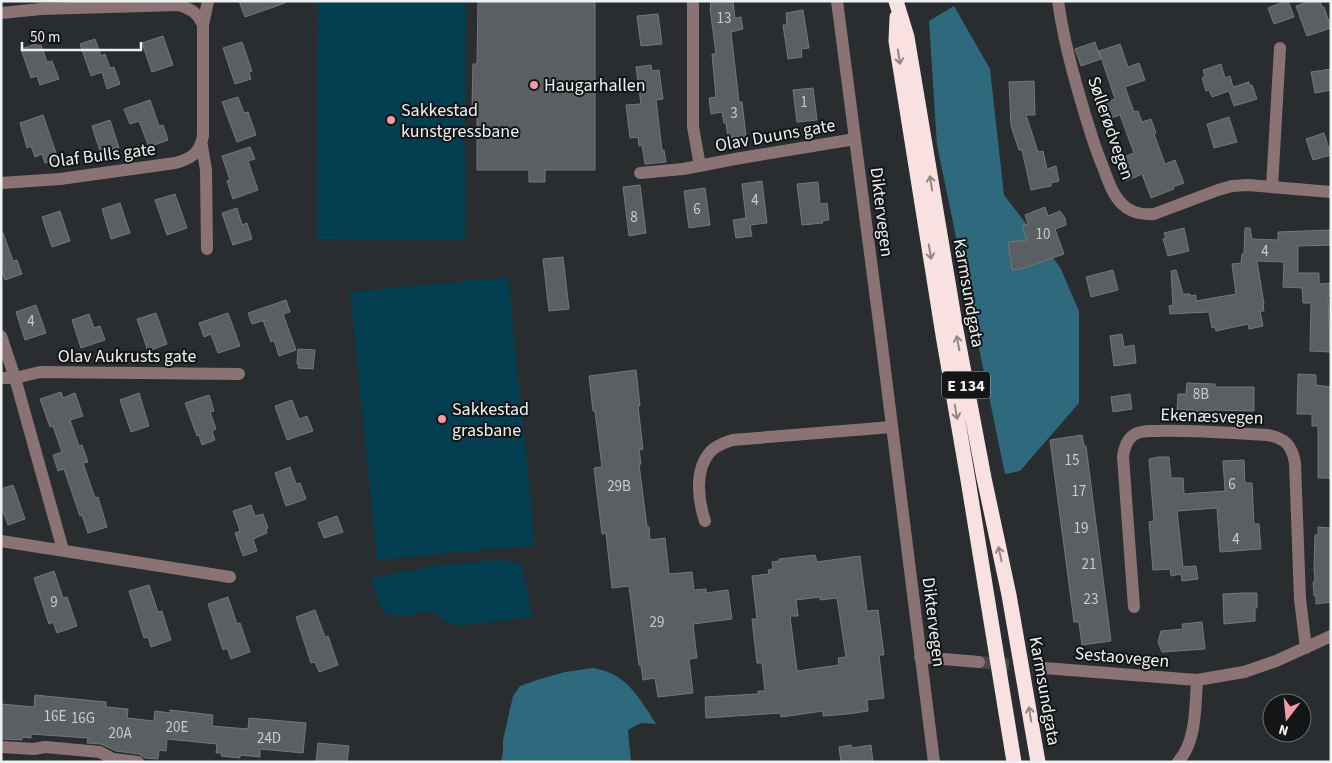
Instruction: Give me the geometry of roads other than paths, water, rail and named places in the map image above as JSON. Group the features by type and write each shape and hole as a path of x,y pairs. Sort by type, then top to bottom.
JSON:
{"highway":[{"name":"Karmsundgata","path":"897,5 896,41 1014,762"},
{"name":"Karmsundgata","path":"897,5 907,37 956,330 984,478 1009,595 1038,762"}],"street":[{"path":"207,249 206,170 202,146 203,25 208,1"},
{"name":"Olav Duuns gate","path":"693,1 693,127 700,166"},
{"name":"Diktervegen","path":"837,1 934,762"},
{"name":"Søllerødvegen","path":"1058,1 1068,54 1096,151 1112,190 1122,204 1132,211 1143,215 1154,214 1232,186 1248,185 1331,192"},
{"path":"1,13 41,9 179,6 190,9 198,15 203,25"},
{"path":"1272,187 1280,48"},
{"name":"Olav Duuns gate","path":"640,173 684,170 735,159 856,139"},
{"name":"Olaf Bulls gate","path":"1,183 60,179 175,163 186,160 202,146"},
{"path":"1,336 15,378 63,550"},
{"name":"Olav Aukrusts gate","path":"1,378 15,378 40,372 238,374"},
{"path":"705,521 701,510 700,473 710,452 720,444 732,440 892,426"},
{"name":"Ekenæsvegen","path":"1134,607 1123,457 1128,441 1134,435 1141,432 1178,431 1276,437 1290,446 1294,453 1300,598 1306,648"},
{"path":"1,540 230,577"},
{"name":"Sestaovegen","path":"1044,668 1198,680 1244,672 1276,661 1331,636"},
{"path":"920,657 979,662"},
{"path":"1178,762 1189,744 1198,680"},
{"path":"1,747 34,750 45,747 100,752 113,759 138,762"}],"tunnel":[{"path":"979,662 1044,668"}],"place":[{"name":"Haugarhallen","path":"534,85"},
{"name":"Sakkestad kunstgressbane","path":"391,120"},
{"name":"Sakkestad grasbane","path":"442,419"}]}
